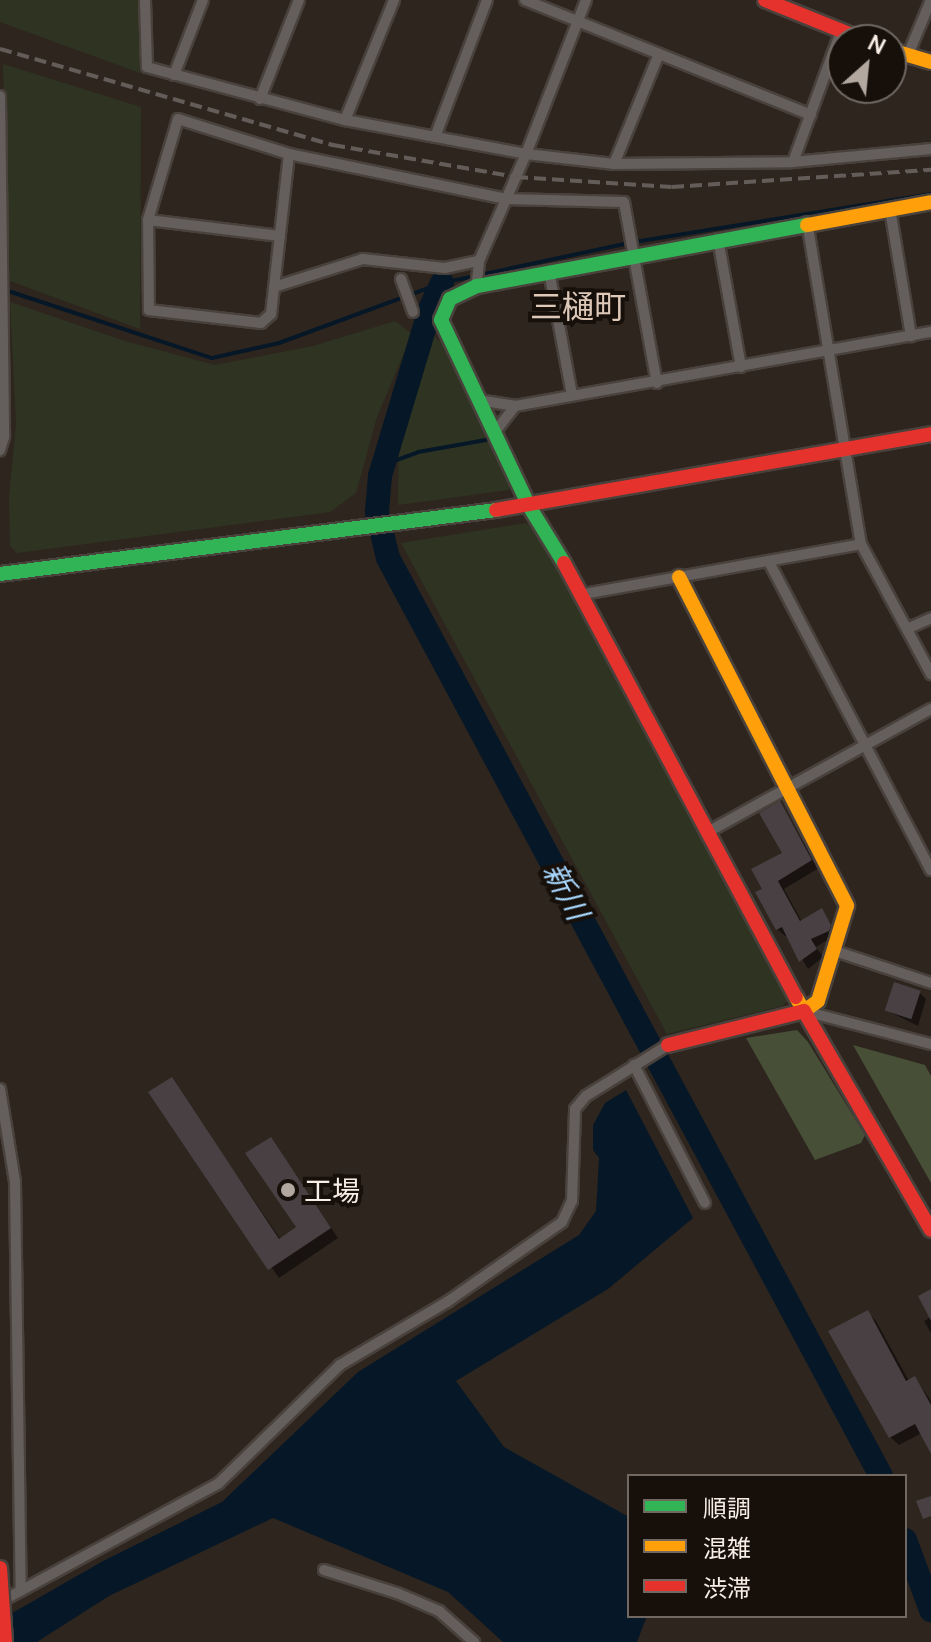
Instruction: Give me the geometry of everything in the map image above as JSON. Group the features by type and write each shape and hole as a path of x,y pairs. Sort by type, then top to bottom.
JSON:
{"street":[{"path":"145,0 147,67 345,120 526,154 614,164 793,162 931,149"},
{"path":"174,75 203,0"},
{"path":"260,99 299,0"},
{"path":"345,120 394,0"},
{"path":"435,137 487,0"},
{"path":"525,0 811,115"},
{"path":"586,0 478,274 450,299 441,320 529,506 584,594 706,833 804,1011 931,1230"},
{"path":"765,0 827,25"},
{"path":"931,0 907,57 931,62"},
{"path":"614,164 659,54"},
{"path":"793,162 827,70"},
{"path":"0,96 4,437 0,450"},
{"path":"289,154 271,314 261,323 149,310 148,220 178,119 289,154 506,199 624,202 657,383"},
{"path":"274,287 363,259 478,274 549,271 634,252 931,202"},
{"path":"890,209 911,336"},
{"path":"148,220 280,236"},
{"path":"807,222 842,449 861,544 909,628 931,674"},
{"path":"718,239 741,367"},
{"path":"549,271 572,395"},
{"path":"401,279 413,312"},
{"path":"478,400 515,406 931,332"},
{"path":"494,433 515,406"},
{"path":"0,574 529,506 931,434"},
{"path":"584,594 861,544"},
{"path":"769,562 868,744 931,870"},
{"path":"0,1602 219,1483 340,1365 447,1302 562,1222 572,1201 575,1109 586,1096 668,1045 804,1011 818,1001 847,906 789,787 679,577"},
{"path":"909,628 931,618"},
{"path":"706,833 931,709"},
{"path":"835,951 931,983"},
{"path":"804,1011 931,1044"},
{"path":"634,1065 705,1203"},
{"path":"0,1089 15,1182 21,1591"},
{"path":"0,1568 5,1642"},
{"path":"324,1570 397,1593 439,1611 474,1642"}],"green space":[{"path":"0,0 138,0 140,73 0,22"},
{"path":"3,64 141,107 140,329 10,281"},
{"path":"10,302 125,341 215,365 313,346 395,321 412,334 377,417 356,493 330,512 17,553 10,546 9,497 16,424"},
{"path":"434,336 444,345 509,479 509,490 398,505 399,446 411,387 427,342"},
{"path":"526,523 536,527 790,998 782,1006 667,1034 401,543"},
{"path":"797,1030 808,1042 865,1135 861,1143 815,1160 746,1038"},
{"path":"853,1045 925,1065 931,1076 931,1183"}],"water":[{"path":"626,1090 693,1218 608,1289 456,1381 504,1447 627,1516 627,1618 646,1618 637,1642 503,1642 448,1592 273,1518 109,1596 37,1642 0,1642 0,1620 103,1561 222,1502 358,1372 579,1235 596,1211 599,1158 593,1150 593,1125 605,1103"}],"building":[{"path":"780,801 812,860 778,881 800,921 822,908 831,925 829,931 811,939 817,949 799,962 782,927 776,930 755,892 762,889 751,869 782,853 759,813"},
{"path":"894,982 921,991 911,1019 885,1011"},
{"name":"工場","path":"172,1077 279,1239 296,1227 245,1153 271,1137 331,1228 268,1270 148,1092"},
{"path":"931,1289 931,1321 918,1296"},
{"path":"868,1310 906,1381 915,1376 931,1405 931,1454 915,1424 889,1438 828,1331"},
{"path":"931,1496 931,1516 923,1519 916,1501"}],"waterway":[{"path":"2,289 212,358 279,343 442,283 628,243 931,194"},
{"name":"新川","path":"442,283 430,309 380,476 377,512 388,558 880,1474"},
{"path":"383,465 418,452 486,440"},
{"name":"新川","path":"907,1545 931,1610"}],"railway":[{"path":"0,49 333,145 516,177 672,187 931,170"}],"traffic: fast":[{"path":"564,563 529,506 441,320 450,299 477,286 807,225"},
{"path":"0,574 496,510"}],"traffic: slow":[{"path":"907,55 931,62"},
{"path":"807,225 931,202"},
{"path":"679,577 847,906 818,1001 804,1011 796,997"}],"traffic: jam":[{"path":"765,0 827,25"},
{"path":"496,510 931,434"},
{"path":"564,563 796,997"},
{"path":"668,1045 804,1011 931,1230"},
{"path":"0,1568 5,1642"}],"place":[{"name":"工場","path":"288,1190"}],"district":[{"name":"三樋町","path":"578,306"}]}
